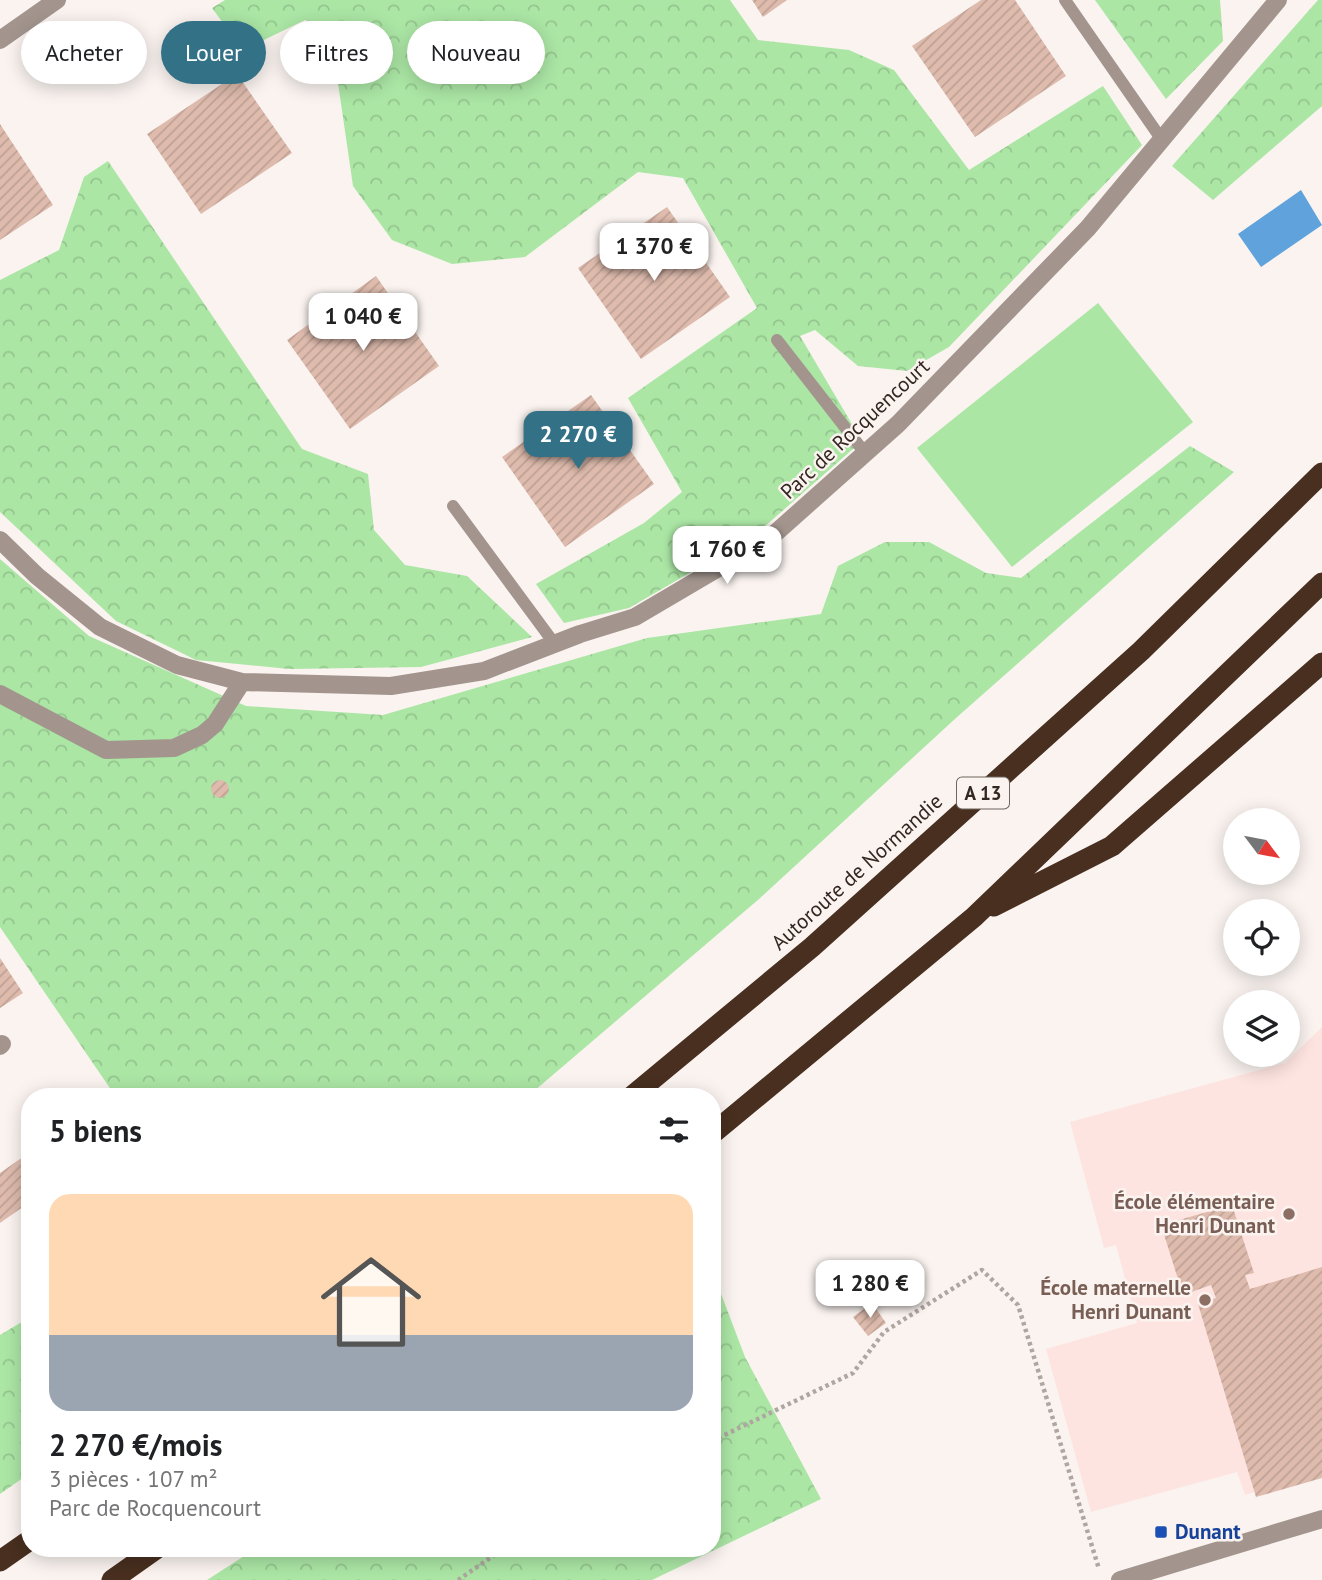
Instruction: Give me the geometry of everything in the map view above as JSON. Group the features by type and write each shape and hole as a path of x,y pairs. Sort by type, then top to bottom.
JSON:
{"highway":[{"name":"Autoroute de Normandie","path":"642,1088 812,947 1110,679 1322,473"},
{"path":"721,1127 974,917 1322,583"},
{"path":"974,917 1112,846 1322,663"},
{"path":"0,1561 21,1546"},
{"path":"112,1580 145,1557"}],"street":[{"path":"0,40 57,0"},
{"name":"Parc de Rocquencourt","path":"0,540 37,576 100,627 177,664 242,682 391,687 485,671 554,643 635,617 771,537 898,424 1088,228 1278,0"},
{"path":"0,694 106,750 174,748 202,735 215,724 242,682"},
{"path":"1120,1580 1322,1520"}],"lane":[{"path":"1065,0 1162,140"},
{"path":"777,340 865,453"},
{"path":"453,506 554,643"}],"path":[{"path":"721,1437 853,1373 884,1332 982,1270 1018,1306 1102,1580"},
{"path":"457,1580 491,1557"}],"shaded area":[{"name":"École maternelle Henri Dunant","path":"1322,1027 1322,1471 1245,1495 1237,1472 1091,1512 1046,1349 1137,1323 1116,1245 1104,1248 1070,1122 1270,1067 1300,1067 1300,1048"}],"green space":[{"path":"225,0 730,0 758,40 849,50 894,70 969,170 1103,86 1142,145 949,347 907,371 858,366 815,330 800,336 862,441 755,535 629,608 564,623 536,584 644,523 682,492 628,398 757,308 683,178 638,172 525,257 452,264 392,240 353,186 338,84 393,84 393,21 280,21 280,32 266,39 266,21 222,21 212,8"},
{"path":"1095,0 1220,0 1223,41 1166,99"},
{"path":"1318,0 1322,0 1322,106 1213,200 1172,166"},
{"path":"108,161 302,449 368,474 374,530 405,565 467,576 532,637 421,667 289,669 196,660 116,621 0,512 0,280 59,250 84,177"},
{"path":"1098,303 1193,422 1012,567 917,448"},
{"path":"1190,446 1234,472 956,718 759,899 538,1088 110,1088 0,927 0,559 89,636 246,706 383,715 647,638 821,614 838,566 885,542 929,542 986,573 1021,578"},
{"path":"721,1294 745,1357 821,1499 721,1547"},
{"path":"21,1322 21,1479 0,1494 0,1335"},
{"path":"243,1557 700,1557 652,1580 207,1580"}],"water":[{"path":"1301,190 1322,225 1261,267 1238,234"}],"building":[{"path":"752,0 787,0 763,17"},
{"path":"981,0 1015,0 1066,76 975,137 912,46"},
{"path":"222,84 244,84 292,153 201,214 147,134"},
{"path":"0,124 53,205 0,240"},
{"path":"667,207 730,297 641,359 578,268"},
{"path":"376,276 439,366 350,429 287,340"},
{"path":"591,395 654,484 565,547 502,457"},
{"path":"220,780 226,783 229,789 226,795 220,798 214,795 211,789 214,783"},
{"path":"0,958 23,993 0,1008"},
{"path":"21,1158 21,1208 0,1223 0,1173"},
{"path":"1232,1205 1254,1273 1245,1275 1250,1289 1322,1267 1322,1478 1256,1497 1198,1304 1216,1298 1211,1285 1183,1295 1161,1225"},
{"path":"872,1303 886,1323 868,1336 853,1317"}],"place":[{"name":"École élémentaire Henri Dunant","path":"1289,1214"},
{"name":"École maternelle Henri Dunant","path":"1205,1300"},
{"name":"Dunant","path":"1161,1532"}]}
